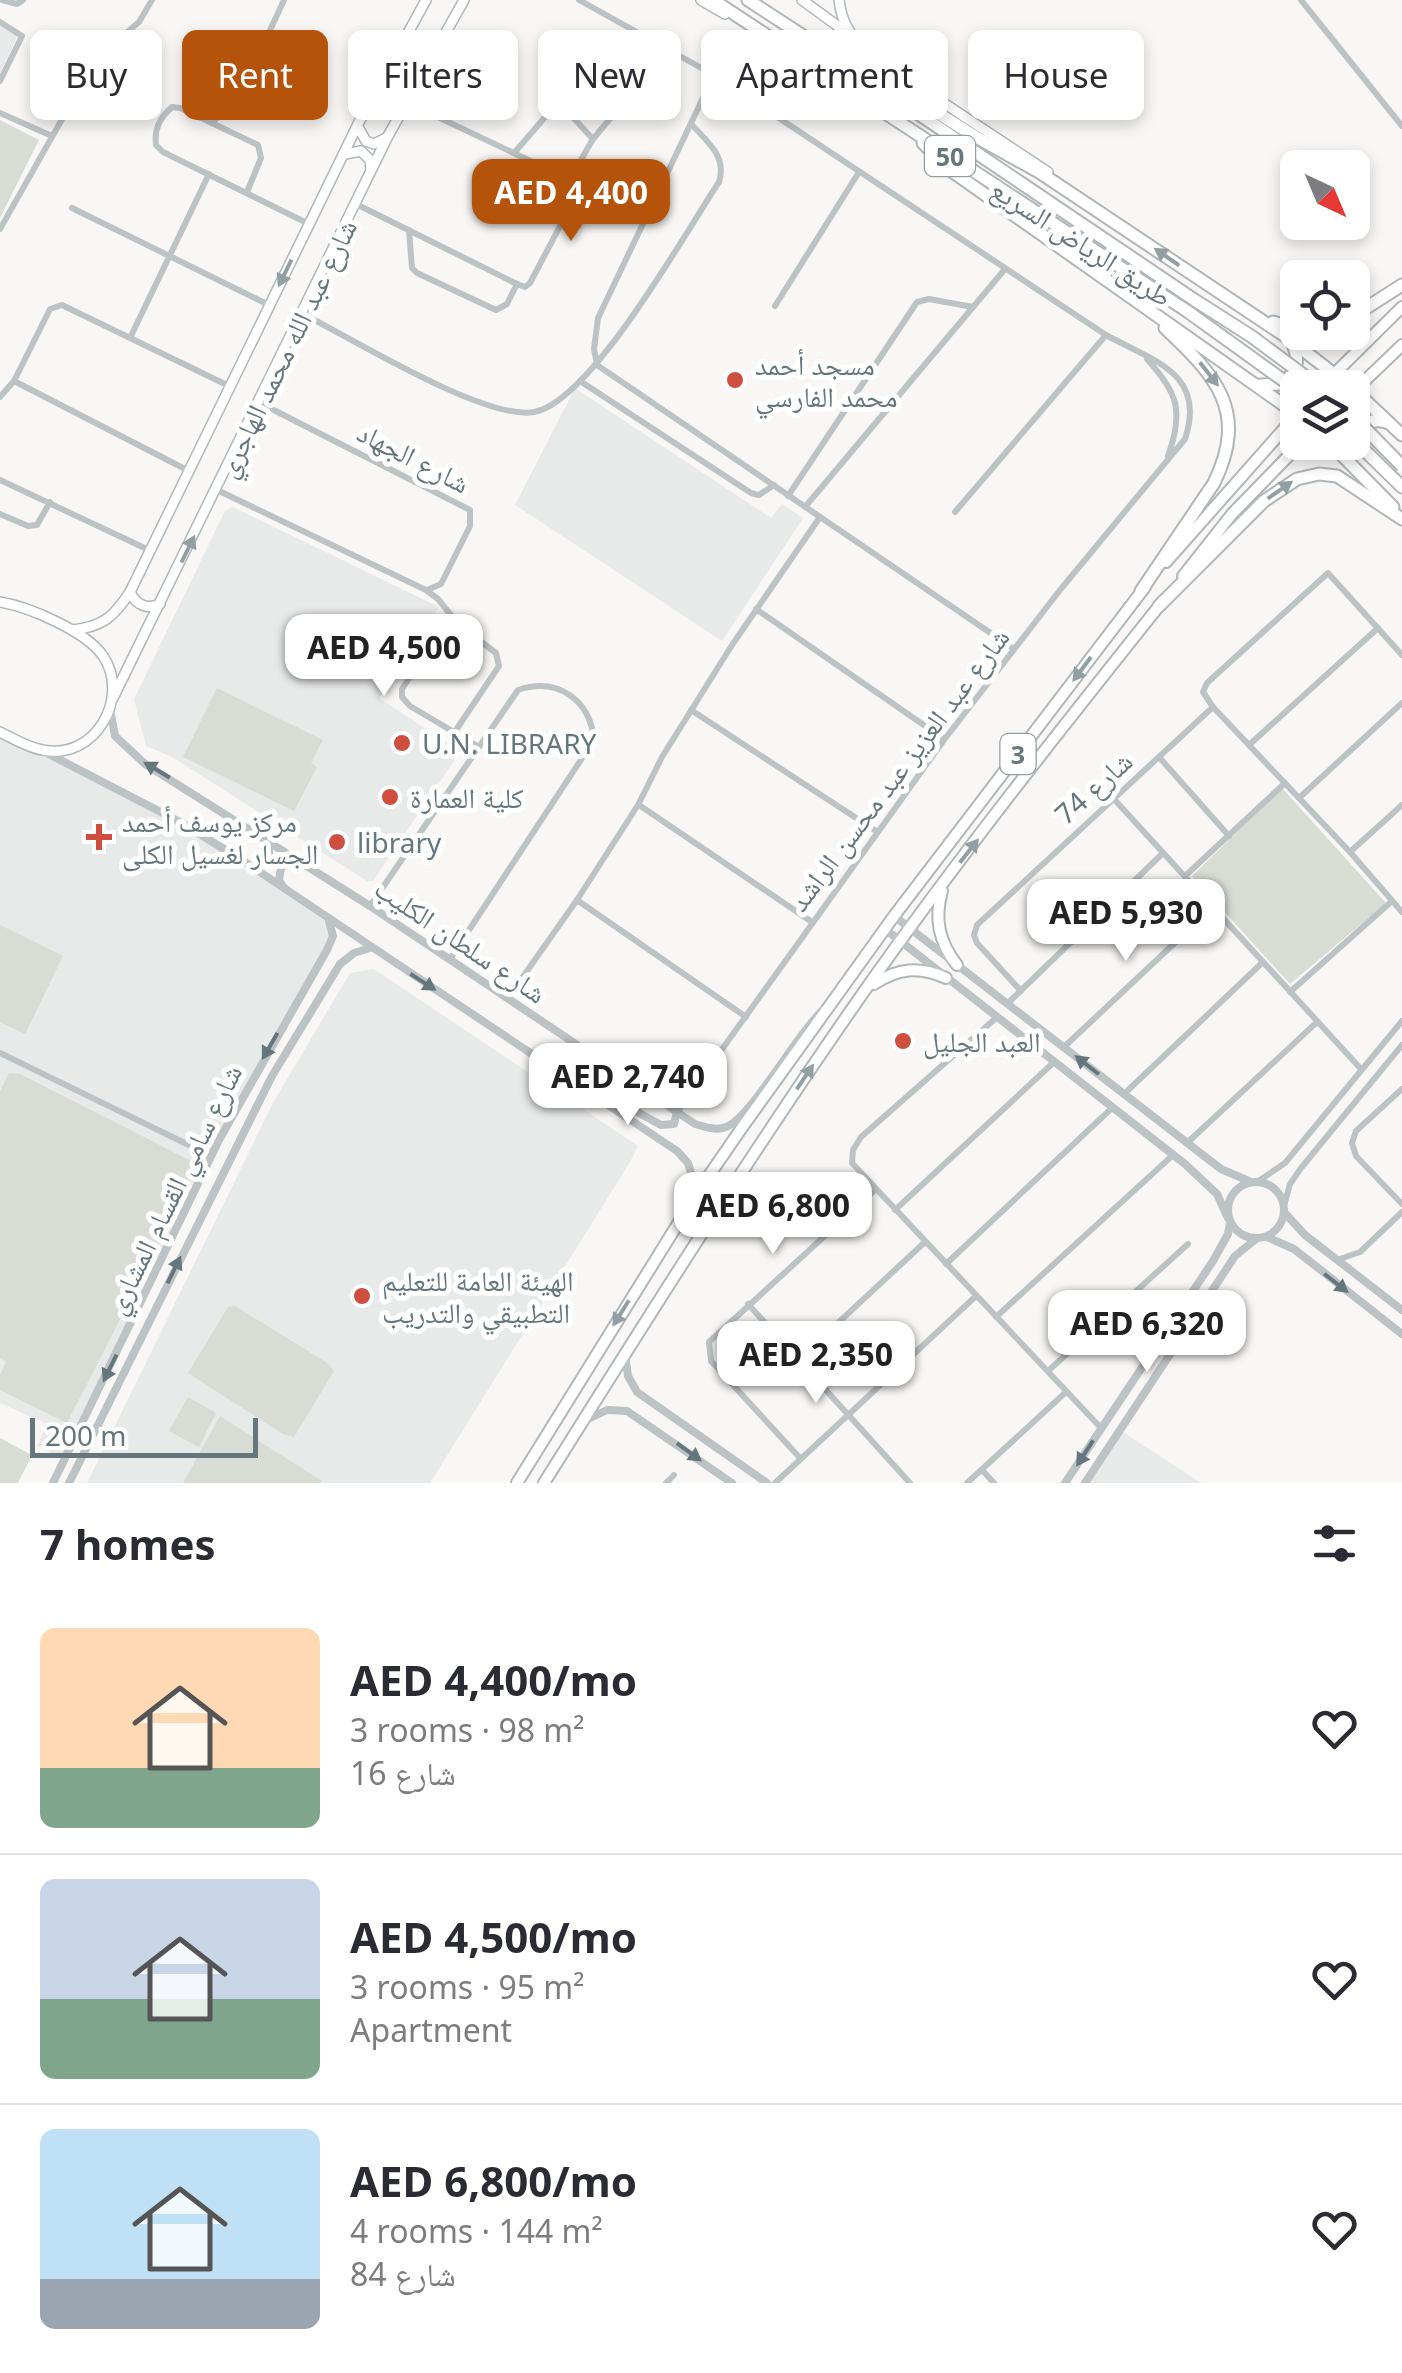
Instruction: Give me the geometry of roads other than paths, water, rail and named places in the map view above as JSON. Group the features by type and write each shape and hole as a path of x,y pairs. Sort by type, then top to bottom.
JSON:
{"highway":[{"name":"طريق الرياض السريع","path":"712,0 756,30"},
{"name":"طريق الرياض السريع","path":"748,0 794,30"},
{"path":"948,118 1114,221 1218,293 1280,325"},
{"name":"طريق الرياض السريع","path":"895,120 1192,306 1251,336 1296,370"},
{"name":"طريق الرياض السريع","path":"925,120 1192,306 1280,377"},
{"path":"914,132 946,167 1280,402"},
{"path":"1370,305 1402,285"},
{"path":"1140,305 1207,370 1226,406 1230,428 1223,464 1214,483 1141,592"},
{"path":"1256,384 1273,386 1289,378 1297,363 1295,350"},
{"path":"1310,350 1331,370"},
{"path":"1370,405 1402,435"},
{"path":"1370,421 1392,425"},
{"path":"1370,433 1402,466"},
{"path":"1370,457 1402,488"},
{"path":"1348,460 1402,518"},
{"path":"1353,460 1353,465"},
{"path":"1159,606 1264,502 1296,479 1319,474 1337,476 1402,518"}],"main road":[{"name":"شارع عبد الله محمد الهاجري","path":"72,630 95,628 110,619 130,592 358,124 426,0"},
{"name":"شارع عبد الله محمد الهاجري","path":"447,30 464,0"},
{"path":"702,0 752,30"},
{"path":"802,0 843,30"},
{"path":"839,0 847,30"},
{"path":"948,106 1064,182 1114,221"},
{"name":"شارع عبد الله محمد الهاجري","path":"41,750 63,750 83,743 100,728 396,120"},
{"path":"358,124 366,141 374,144 388,136"},
{"path":"343,155 361,151 370,160 370,172"},
{"path":"1337,370 1402,307"},
{"path":"1370,374 1402,345"},
{"name":"3","path":"517,1483 697,1193 829,1005 1141,592 1280,433"},
{"name":"3","path":"544,1483 703,1229 900,941 1232,514 1284,460"},
{"path":"130,592 146,607 161,604"},
{"path":"0,600 72,630 91,643 104,658 112,678 112,704"},
{"path":"0,732 41,750"},
{"path":"951,875 943,889 938,921 947,952 957,964"},
{"path":"862,995 886,976 901,970 932,972 946,978"}],"street":[{"path":"2,0 17,4 23,0"},
{"path":"0,228 96,58 130,32 152,0"},
{"path":"212,123 254,81 266,39 284,0"},
{"name":"شارع عبد العزيز عبد محسن الراشد","path":"579,0 635,30"},
{"path":"1302,0 1402,126"},
{"path":"0,22 22,36 0,81"},
{"path":"701,105 598,318 594,349 597,365 1014,649"},
{"path":"247,192 260,158 258,145 172,107 162,116 155,133 156,145 163,152 308,224"},
{"path":"516,152 552,109 567,111 593,139"},
{"path":"0,112 52,136"},
{"path":"356,204 517,284 530,284 579,186 446,120"},
{"path":"570,179 609,120"},
{"name":"شارع عبد العزيز عبد محسن الراشد","path":"678,1112 876,831 1014,649 1185,439 1191,420 1186,388 1176,376 1106,336 780,120"},
{"path":"304,314 435,383 508,410 535,412 597,365 718,182 722,171 720,157 692,125"},
{"path":"775,306 859,172"},
{"path":"130,338 209,174"},
{"path":"72,208 269,305"},
{"path":"408,230 412,268 418,272 496,310 507,304 517,284"},
{"path":"806,507 1005,269"},
{"path":"788,496 917,302 929,299 974,308"},
{"path":"0,397 14,381 54,306 62,305 229,386"},
{"path":"954,512 1106,336"},
{"name":"شارع عبد العزيز عبد محسن الراشد","path":"1146,357 1165,380 1177,411 1178,428 1166,462"},
{"path":"14,381 188,470"},
{"path":"580,381 751,493 759,495 774,485"},
{"name":"شارع الجهاد","path":"258,402 470,510 470,526 441,584 426,590"},
{"path":"0,480 150,550"},
{"path":"217,490 426,590 449,615 496,653 500,660 454,733"},
{"path":"0,514 28,526 38,524 50,502"},
{"path":"508,998 577,900 691,710 820,517"},
{"path":"1401,909 1202,692 1207,683 1328,573 1402,655"},
{"path":"756,609 944,740"},
{"path":"449,615 401,693 410,706 479,747"},
{"path":"1250,745 1378,628"},
{"path":"370,906 518,690 554,686 575,698 593,728 594,740 450,959"},
{"path":"1300,798 1402,703"},
{"name":"شارع سلطان الكليب","path":"112,704 112,728 126,749 705,1128 716,1129 735,1122 804,1027 829,1005"},
{"name":"شارع 74","path":"1021,990 977,944 977,925 1212,707"},
{"path":"691,710 876,831"},
{"name":"شارع سلطان الكليب","path":"41,750 182,823 248,864 677,1151 688,1163 697,1193"},
{"path":"1159,757 1229,836"},
{"path":"1184,876 1285,782"},
{"path":"1113,798 1360,1069"},
{"path":"638,804 812,922"},
{"path":"1350,852 1402,804"},
{"path":"248,864 259,866 268,859 271,848 264,838"},
{"path":"1008,1004 1163,852"},
{"path":"285,890 279,880 281,868 291,862 302,863"},
{"path":"577,900 746,1017"},
{"path":"1290,992 1392,901"},
{"path":"1064,1047 1212,907"},
{"path":"894,916 1231,1176 1278,1192 1284,1209 1336,1260 1402,1310"},
{"name":"شارع سامي القسام المشاري","path":"52,1483 219,1140 333,936 327,918"},
{"path":"885,929 1173,1155 1217,1194 1229,1221 1244,1236 1294,1250 1402,1334"},
{"name":"شارع سامي القسام المشاري","path":"69,1483 272,1076 335,972 354,953 371,948"},
{"path":"320,962 330,964 335,972"},
{"path":"1124,1094 1263,962"},
{"path":"996,1018 861,1138 853,1150 855,1167 1101,1428"},
{"path":"1065,1483 1222,1246 1232,1195 1285,1163 1402,1021"},
{"path":"1187,1143 1317,1022"},
{"path":"1039,1051 1038,1038 1051,1036"},
{"path":"1084,1483 1235,1256 1279,1227 1295,1176 1400,1047 1397,1038 1386,1039"},
{"path":"0,1054 196,1150 204,1172"},
{"path":"895,1210 1054,1062"},
{"path":"556,1070 661,1125 674,1124 678,1112"},
{"path":"1402,1089 1356,1131 1352,1143 1356,1156 1402,1204"},
{"path":"946,1264 1112,1108"},
{"path":"1139,1129 1150,1124 1148,1113"},
{"path":"196,1150 219,1140"},
{"path":"996,1318 1173,1155"},
{"path":"1285,1163 1288,1172 1295,1176"},
{"path":"1394,1196 1402,1188"},
{"path":"800,1458 708,1354 713,1337 876,1190"},
{"path":"1336,1260 1360,1252 1402,1212"},
{"path":"798,1360 925,1242"},
{"path":"1048,1372 1188,1244"},
{"path":"1222,1246 1231,1248 1235,1256"},
{"path":"1356,1275 1360,1252"},
{"path":"625,1352 631,1384 655,1407 771,1483 976,1296"},
{"path":"141,1304 146,1309 155,1309"},
{"path":"748,1304 910,1483"},
{"path":"133,1320 140,1320 146,1327"},
{"path":"1152,1350 1157,1359 1166,1358"},
{"path":"1140,1369 1149,1370 1153,1378"},
{"path":"967,1483 1066,1392"},
{"path":"646,1422 646,1414 655,1407"},
{"path":"582,1423 616,1409 646,1422 733,1483 736,1472 746,1469"},
{"path":"982,1470 994,1483"},
{"path":"666,1483 674,1475"}],"place":[{"name":"مسجد أحمد محمد الفارسي","path":"735,380"},
{"name":"U.N. LIBRARY","path":"402,743"},
{"name":"كلية العمارة","path":"390,797"},
{"name":"مركز يوسف أحمد الجسار لغسيل الكلى","path":"99,837"},
{"name":"library","path":"337,842"},
{"name":"العبد الجليل","path":"903,1041"},
{"name":"الهيئة العامة للتعليم التطبيقي والتدريب","path":"362,1296"}]}
